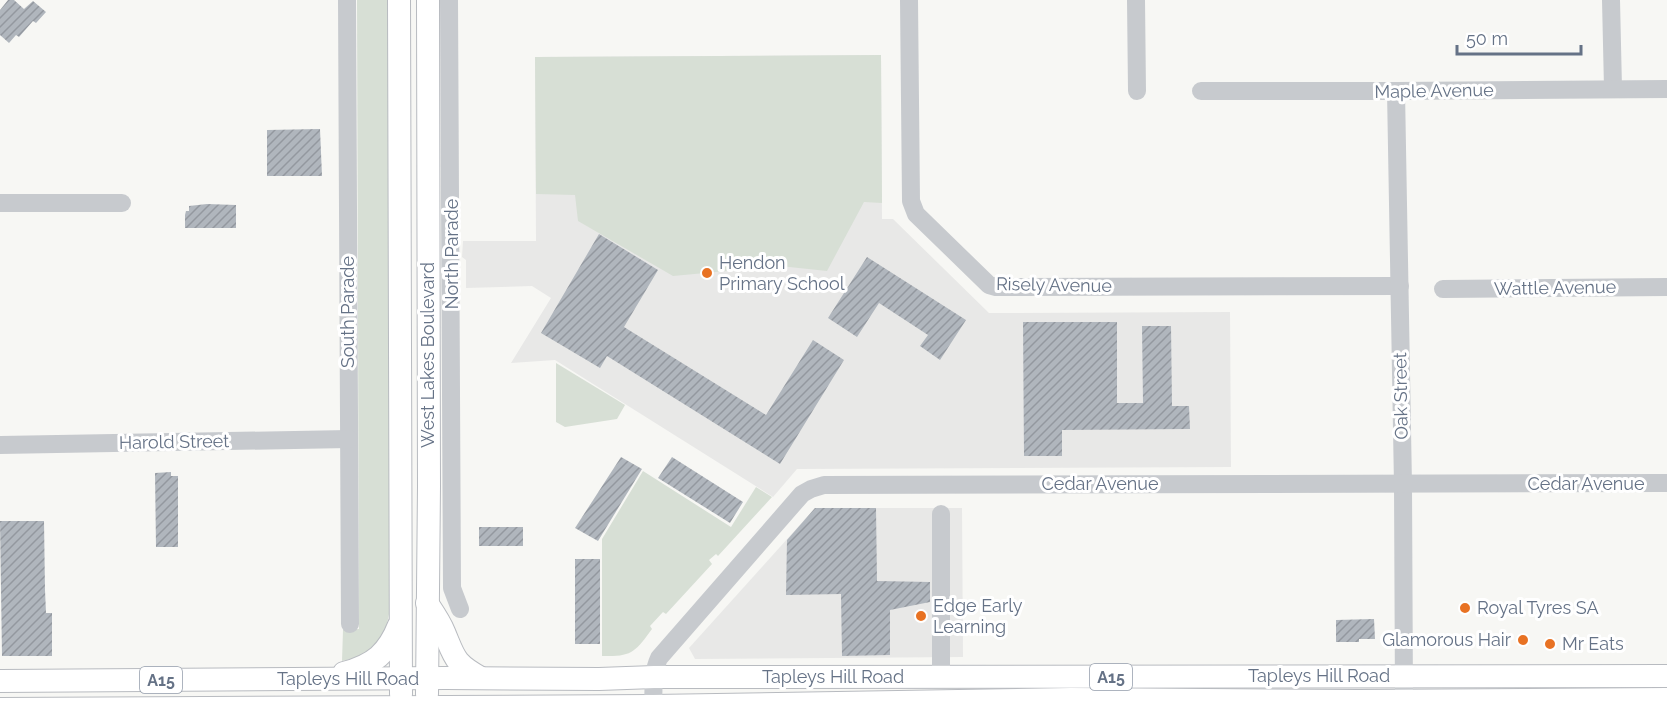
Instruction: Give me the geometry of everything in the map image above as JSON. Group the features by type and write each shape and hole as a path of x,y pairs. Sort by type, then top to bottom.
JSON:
{"main road":[{"name":"West Lakes Boulevard","path":"399,0 400,709"},
{"name":"West Lakes Boulevard","path":"426,708 429,486 428,0"},
{"path":"427,603 443,630 452,654 467,670 482,678"},
{"path":"322,678 359,669 381,656 392,642 401,621"},
{"name":"Tapleys Hill Road","path":"0,681 322,678 1667,675"},
{"name":"Tapleys Hill Road","path":"0,709 400,709 653,705 1358,706 1404,701 1622,705 1667,699"}],"street":[{"name":"South Parade","path":"346,0 350,624"},
{"name":"North Parade","path":"449,0 451,38 452,588 460,609"},
{"name":"Risely Avenue","path":"909,0 911,201 916,214 989,285 996,287 1400,286"},
{"path":"1136,0 1137,91"},
{"path":"1611,0 1612,88"},
{"path":"428,59 451,38"},
{"name":"Maple Avenue","path":"1201,91 1667,89"},
{"name":"Oak Street","path":"1396,91 1404,701"},
{"path":"0,203 122,203"},
{"name":"Wattle Avenue","path":"1443,289 1667,287"},
{"name":"Harold Street","path":"0,445 349,439"},
{"path":"429,486 453,469"},
{"name":"Cedar Avenue","path":"653,705 655,666 659,658 802,494 824,485 1667,483"},
{"path":"941,514 941,677"},
{"path":"1358,675 1358,706"},
{"path":"1622,676 1622,705"},
{"path":"1071,705 1088,677"},
{"path":"1088,677 1103,705"},
{"path":"192,680 192,709"}],"shaded area":[{"path":"357,0 389,0 391,602 387,625 379,642 365,653 342,661 343,630 359,629"},
{"name":"Hendon Primary School","path":"881,55 882,219 893,219 989,313 1230,312 1231,467 797,469 773,497 555,360 511,363 551,298 532,286 466,288 466,260 462,257 463,241 536,241 535,57"},
{"path":"881,55 882,203 864,202 827,271 780,266 673,276 578,221 575,195 536,194 535,57"},
{"path":"556,363 625,405 617,419 565,427 556,422"},
{"path":"643,471 731,527 756,487 772,497 718,556 716,554 709,560 712,564 666,614 663,612 650,626 652,629 637,648 627,654 602,656 602,539"},
{"path":"815,508 962,508 963,657 695,659 689,648"}],"building":[{"path":"8,0 14,0 24,9 33,1 46,12 36,23 33,21 19,37 16,35 9,43 0,35 0,10"},
{"path":"320,129 322,176 267,176 267,130"},
{"path":"236,205 236,228 185,228 185,215 186,211 189,211 189,206"},
{"path":"599,234 658,270 624,327 766,415 813,340 844,360 780,464 607,356 600,368 541,333"},
{"path":"867,257 966,320 940,360 920,346 928,335 879,303 857,337 828,318"},
{"path":"1023,322 1117,322 1117,403 1143,403 1142,326 1171,326 1172,406 1189,406 1190,429 1062,430 1062,456 1024,456"},
{"path":"621,457 642,469 598,541 575,528"},
{"path":"672,457 743,502 730,523 658,478"},
{"path":"171,472 171,476 178,476 178,547 156,547 155,473"},
{"path":"815,508 876,508 877,581 930,582 930,602 890,610 890,655 842,656 841,594 786,595 787,540"},
{"path":"0,521 44,521 46,613 52,613 52,656 2,656"},
{"path":"479,527 523,527 523,546 479,546"},
{"path":"575,559 600,559 600,644 575,644"},
{"path":"1374,619 1375,639 1336,642 1336,620"}],"place":[{"name":"Hendon Primary School","path":"707,273"},
{"name":"Royal Tyres SA","path":"1465,608"},
{"name":"Edge Early Learning","path":"921,616"},
{"name":"Glamorous Hair","path":"1523,640"},
{"name":"Mr Eats","path":"1550,644"}]}
